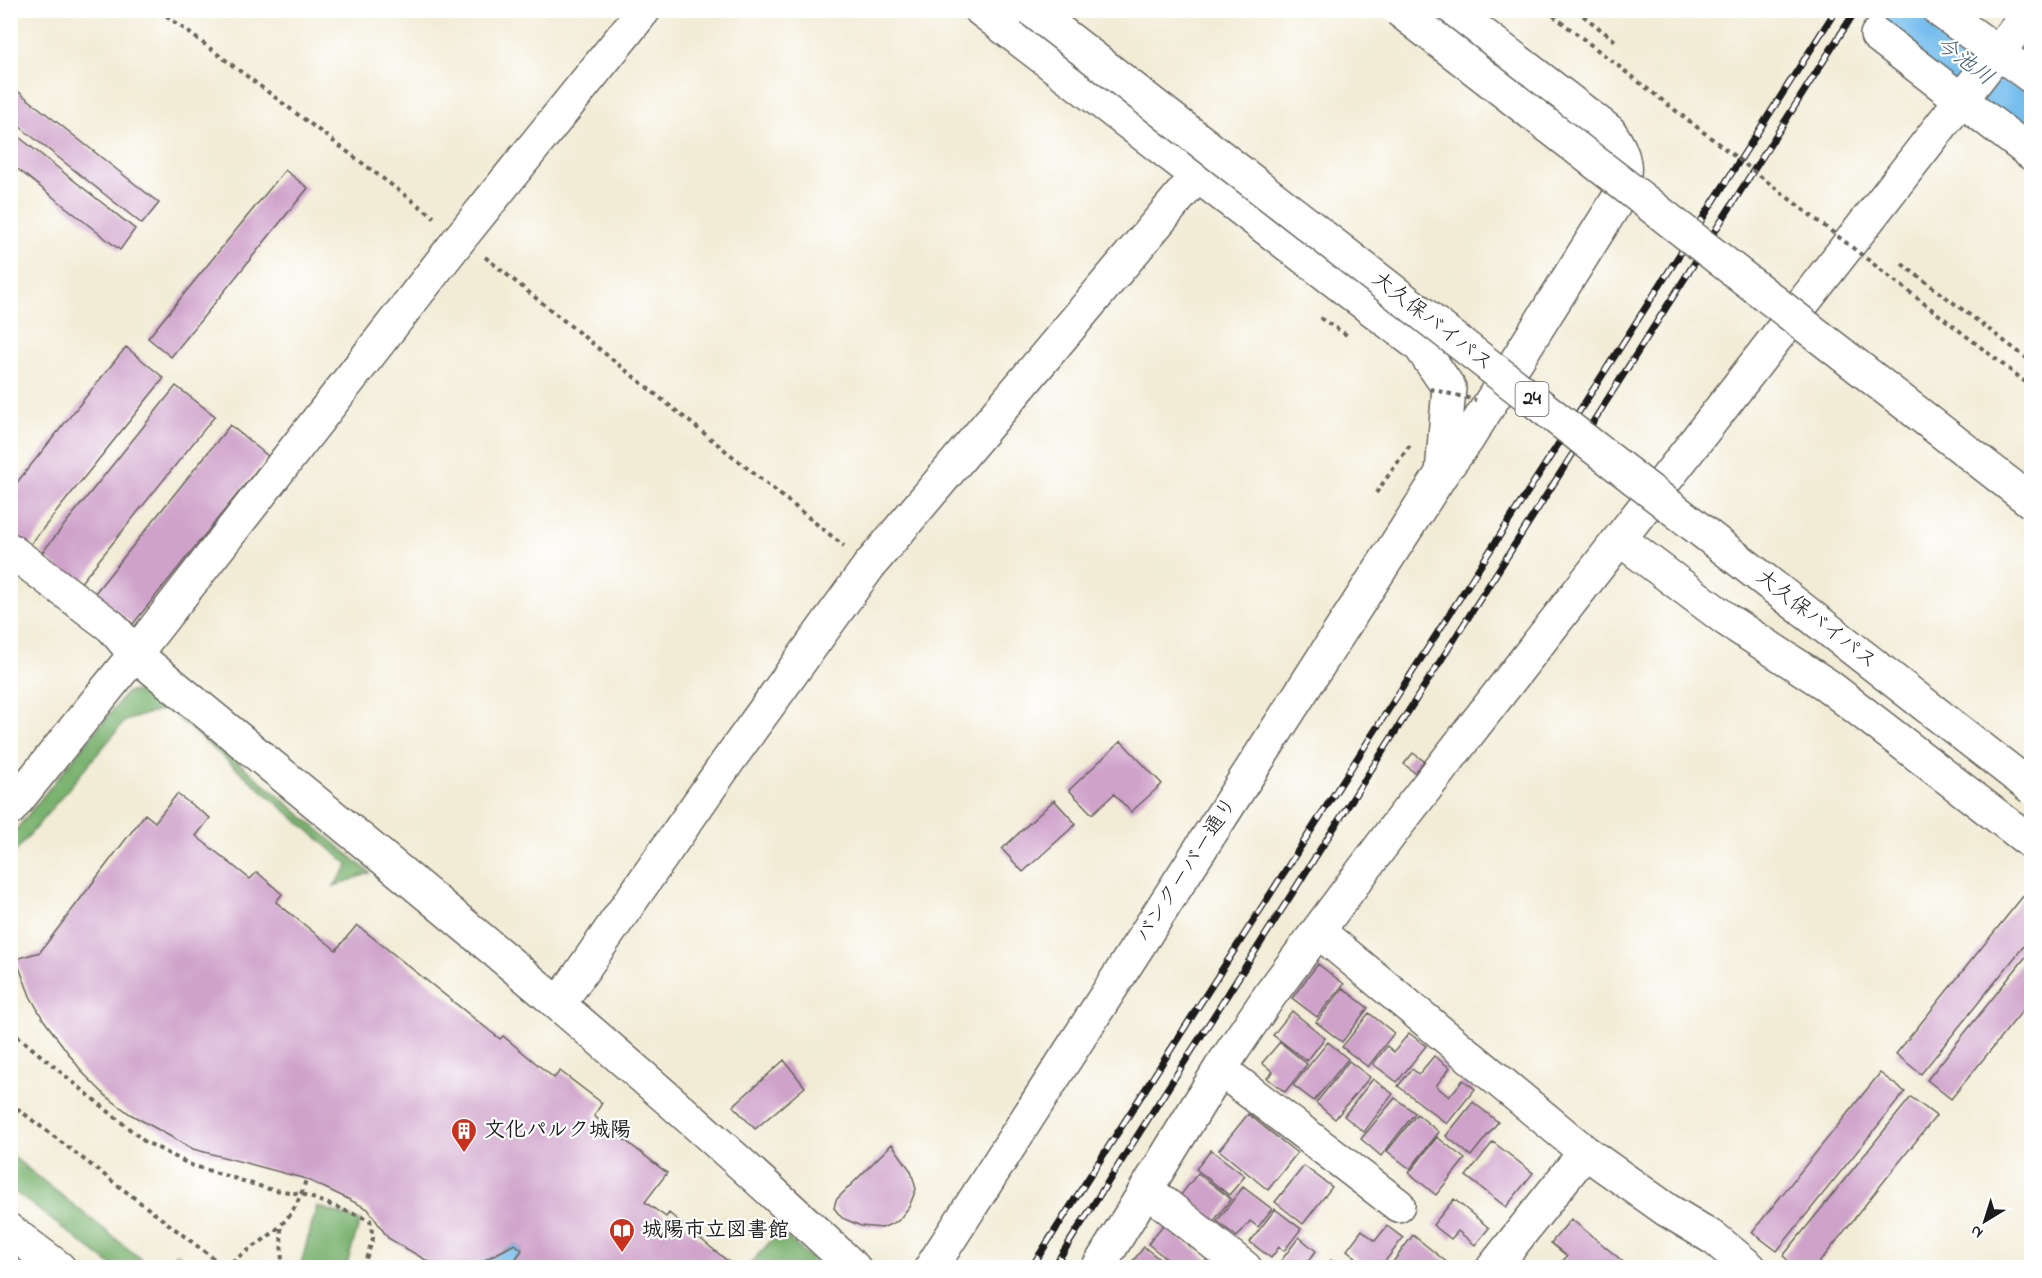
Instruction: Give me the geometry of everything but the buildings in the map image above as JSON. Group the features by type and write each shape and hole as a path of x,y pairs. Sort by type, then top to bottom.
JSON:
{"main road":[{"path":"10,809 135,654 461,237 644,10"},
{"path":"981,10 1196,177 1420,346 1449,388 1442,473"},
{"name":"大久保バイパス","path":"1032,10 2031,788"},
{"path":"1399,10 2031,502"},
{"name":"バンクーバー通り","path":"931,1268 1442,473 1467,440 1618,199 1625,179 1619,145 1609,130 1451,10"},
{"path":"1939,10 1995,56 2031,77"},
{"path":"1098,1268 1220,1069 1270,995 1397,825 1621,540 2031,10"},
{"path":"1877,34 1967,95 2031,154"},
{"path":"559,1004 728,761 869,566 1196,177"},
{"path":"1621,540 1727,620 1827,686 2031,843"},
{"path":"10,550 112,627 135,654 559,1004 760,1178 854,1268"},
{"path":"1318,931 1585,1152 1667,1210 1715,1239 1741,1265"},
{"path":"1220,1069 1398,1205"},
{"path":"1493,1268 1585,1152"},
{"path":"1146,1189 1245,1268"},
{"path":"10,1231 59,1268"}],"path":[{"path":"159,10 461,237 869,566"},
{"path":"1545,10 2031,387"},
{"path":"1576,10 1618,43"},
{"path":"1902,264 2031,362"},
{"path":"1426,400 1430,389"},
{"path":"1376,493 1411,443"},
{"path":"10,1030 144,1141 190,1165 269,1189 302,1194 370,1220 373,1238 363,1268"},
{"path":"10,1103 225,1267 281,1228 302,1194 306,1179"},
{"path":"281,1228 282,1268"}],"green space":[{"path":"152,690 370,873 334,886 349,865 166,708 125,721 11,857 11,836 127,692"},
{"path":"11,1155 151,1267 114,1267 11,1189"},
{"path":"317,1206 360,1221 346,1267 300,1267"},
{"path":"780,1231 821,1267 747,1267"},
{"path":"177,1253 198,1267 163,1267"}],"water":[{"path":"515,1244 522,1250 509,1267 404,1268 406,1260 450,1265 475,1263 501,1253"}],"waterway":[{"name":"今池川","path":"1897,10 2032,114"}],"railway":[{"path":"1031,1268 1836,10"},
{"path":"1053,1268 1856,10"}],"place":[{"name":"文化パルク城陽","path":"464,1154"},
{"name":"城陽市立図書館","path":"622,1254"}]}
